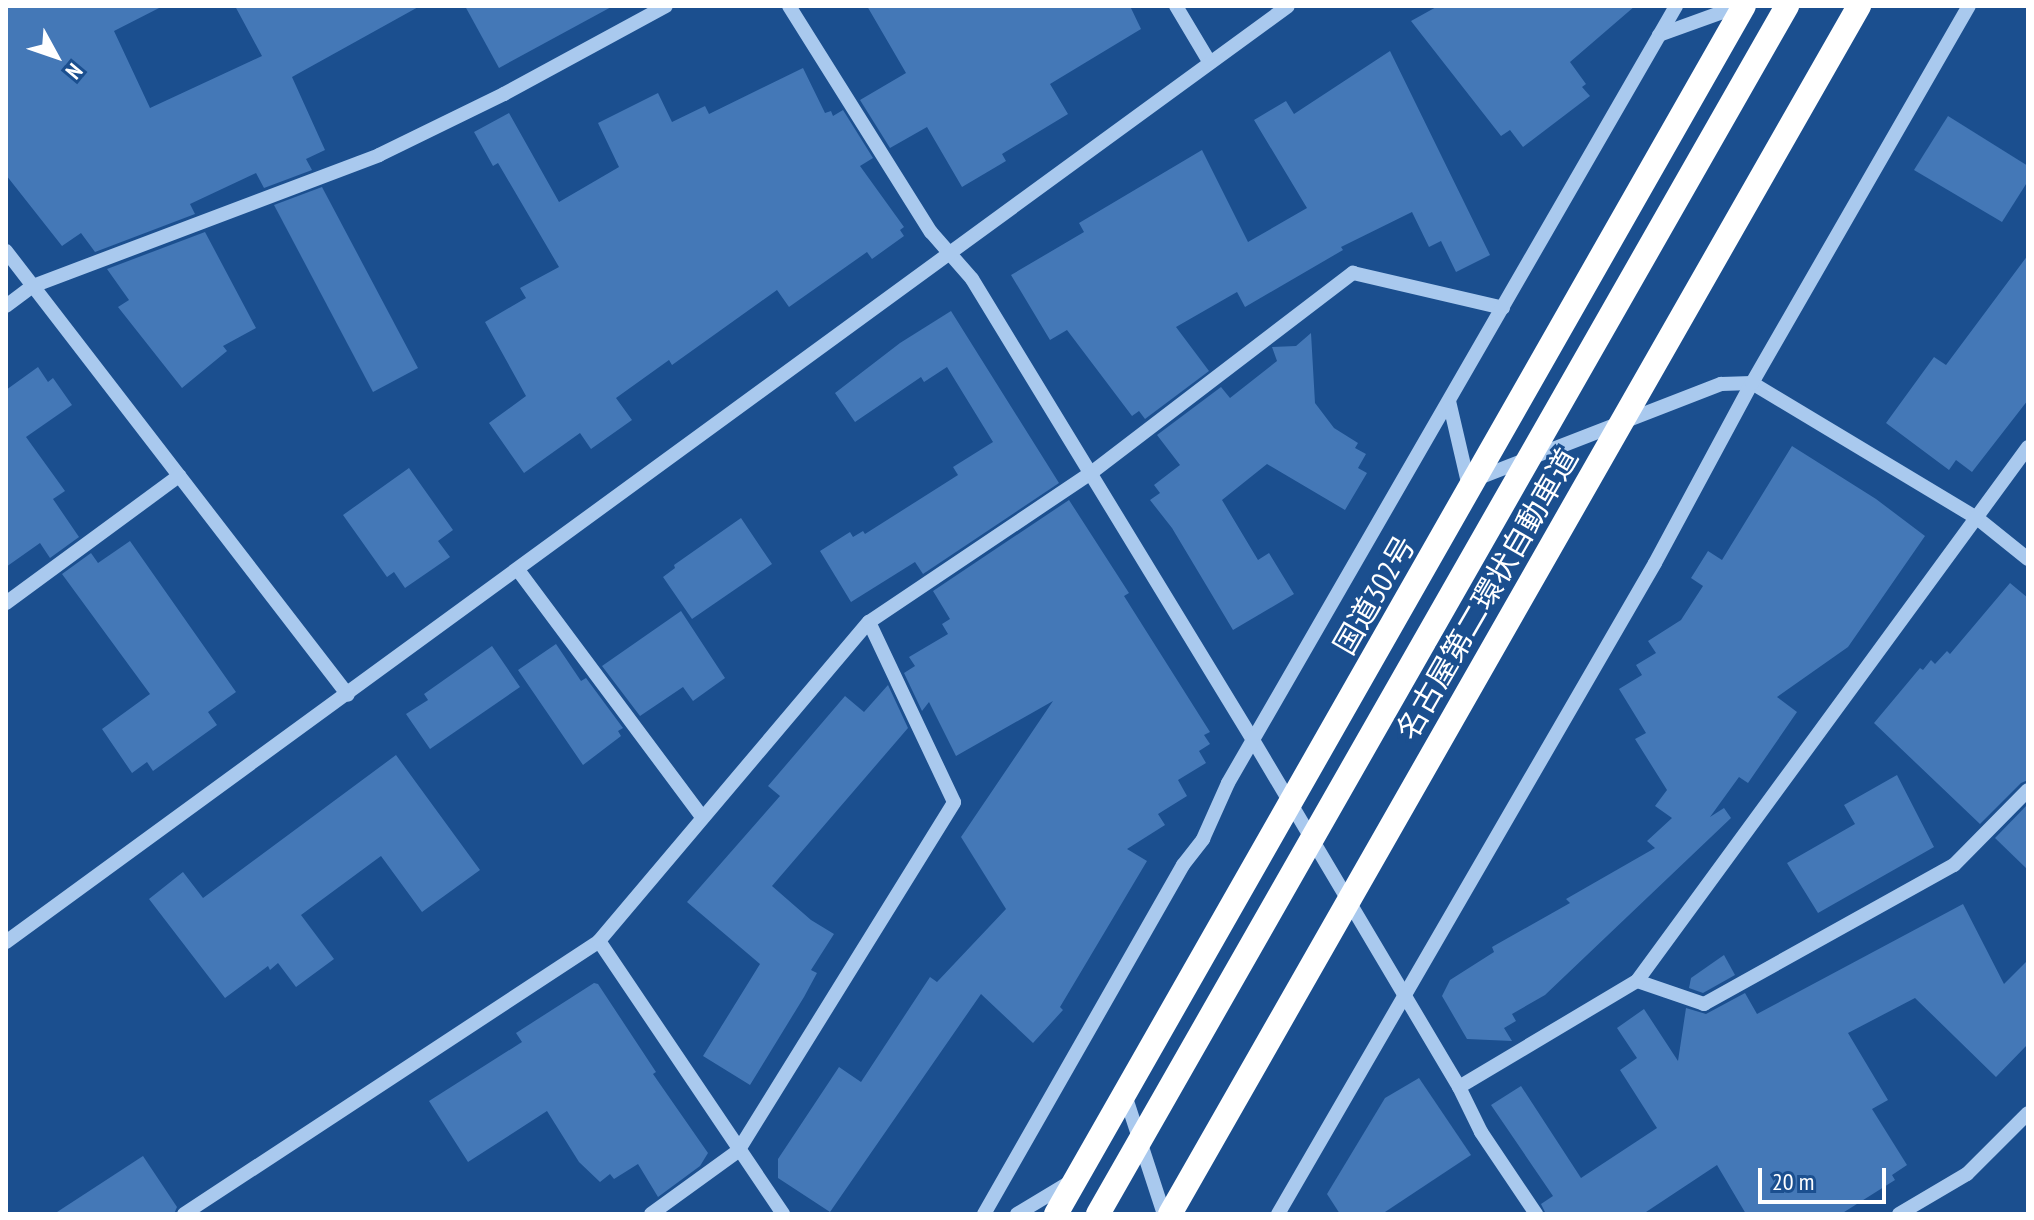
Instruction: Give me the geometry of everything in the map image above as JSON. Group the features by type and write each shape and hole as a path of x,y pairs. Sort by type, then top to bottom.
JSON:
{"highway":[{"name":"国道302号","path":"1056,1214 1473,485 1741,6"},
{"name":"名古屋第二環状自動車道","path":"1098,1214 1787,6"},
{"name":"名古屋第二環状自動車道","path":"1167,1214 1859,6"}],"street":[{"path":"6,306 33,286 379,155 504,94 666,6"},
{"path":"789,6 931,232 972,279 1253,740 1459,1087 1481,1132 1536,1214"},
{"path":"1176,6 1210,63"},
{"path":"6,942 1288,6"},
{"path":"984,1214 1183,865 1203,839 1228,783 1676,6"},
{"path":"1659,35 1741,6"},
{"path":"1278,1214 1655,563 1752,383 1969,6"},
{"path":"6,251 348,695"},
{"path":"184,1214 599,941 869,622 1091,473 1353,273 1503,308"},
{"path":"1449,401 1473,485 1721,384 1752,383 1977,518 2028,559"},
{"path":"1459,1087 1637,981 2028,447"},
{"path":"6,603 179,476"},
{"path":"518,570 703,818"},
{"path":"651,1214 738,1151 954,802 869,622"},
{"path":"1637,981 1704,1004 1954,865 2028,790"},
{"path":"599,941 783,1214"},
{"path":"1125,1095 1167,1214"},
{"path":"1899,1214 1967,1174 2028,1113"},
{"path":"1017,1214 1077,1178"}],"building":[{"path":"6,6 163,6 114,31 150,108 262,56 235,6 420,6 292,77 325,150 306,159 312,170 264,188 256,173 190,204 195,214 95,252 81,233 62,246 6,175"},
{"path":"465,6 613,6 499,68"},
{"path":"867,6 1130,6 1141,29 1050,84 1068,114 1002,154 1006,161 962,187 927,127 890,148 860,100 906,73"},
{"path":"1438,6 1635,6 1570,62 1586,84 1582,87 1590,96 1523,147 1510,130 1501,136 1411,21"},
{"path":"1390,51 1490,255 1456,272 1441,241 1429,247 1412,212 1341,247 1343,250 1245,307 1237,292 1176,327 1209,371 1145,419 1139,411 1132,416 1067,330 1050,340 1011,275 1084,232 1079,223 1202,150 1248,242 1307,208 1254,120 1286,101 1294,114"},
{"path":"803,68 825,113 831,111 833,116 843,110 873,158 860,166 904,227 900,230 904,236 872,259 867,252 789,307 777,290 672,365 669,360 616,398 632,420 591,449 580,433 524,473 489,423 526,396 485,322 526,298 520,288 559,267 498,163 493,166 474,132 509,113 559,202 619,167 598,123 658,93 672,122 705,106 709,114"},
{"path":"1948,116 2028,166 2028,181 2002,222 1914,170"},
{"path":"322,187 418,368 373,392 274,205"},
{"path":"205,232 256,328 223,346 227,351 182,388 118,307 129,300 107,269"},
{"path":"2028,255 2028,400 1972,472 1956,460 1949,470 1886,423 1934,357 1946,365"},
{"path":"951,311 1059,483 923,574 915,562 851,602 820,551 850,532 853,537 863,531 865,534 958,475 953,467 993,442 947,367 924,382 921,377 855,422 835,393 900,343"},
{"path":"1311,333 1315,403 1334,428 1358,443 1355,448 1366,454 1358,468 1367,473 1345,510 1267,464 1222,500 1258,560 1269,553 1294,594 1233,630 1172,528 1150,500 1160,493 1154,485 1180,465 1157,435 1221,387 1230,398 1277,361 1272,347 1296,346"},
{"path":"38,367 48,382 53,378 72,405 26,437 65,491 53,499 79,537 50,558 40,543 6,567 6,390"},
{"path":"1792,446 1876,499 1925,536 1848,647 1777,697 1797,712 1748,783 1739,777 1710,817 1724,808 1731,818 1545,995 1512,1014 1516,1021 1504,1028 1512,1041 1467,1039 1442,996 1450,980 1494,952 1492,947 1570,903 1566,899 1655,848 1647,841 1672,818 1655,806 1667,790 1635,739 1646,733 1619,689 1642,675 1636,665 1656,653 1648,641 1681,620 1703,586 1691,578 1708,551 1722,560"},
{"path":"409,468 453,530 438,541 450,557 405,588 394,572 387,577 343,515"},
{"path":"1069,500 1129,593 1124,596 1210,732 1204,735 1210,744 1199,751 1206,763 1178,780 1187,796 1158,814 1165,825 1127,849 1147,861 1060,1007 1063,1010 1033,1043 981,994 830,1212 778,1178 778,1159 839,1067 861,1082 930,977 937,982 1006,909 961,837 1053,701 956,756 929,702 922,711 904,673 915,666 909,657 948,634 942,624 950,619 933,591"},
{"path":"741,518 772,564 692,619 663,577 675,568 674,565"},
{"path":"130,541 236,692 208,712 217,725 153,771 147,762 132,773 102,729 150,694 62,574 91,553 98,563"},
{"path":"2010,583 2028,598 2028,780 2021,783 1980,824 1874,723 1920,668 1923,670 1931,660 1935,664 1947,651 1950,654"},
{"path":"681,611 725,678 693,701 683,687 640,716 602,666"},
{"path":"556,644 581,681 586,678 623,728 618,731 621,736 583,765 518,670"},
{"path":"492,646 520,687 430,749 406,714 428,700 424,694"},
{"path":"888,685 908,728 772,886 811,920 834,934 811,970 817,973 804,997 750,1085 703,1056 760,964 687,902 780,796 768,786 845,696 864,712"},
{"path":"396,755 480,870 422,912 381,856 301,915 334,959 296,987 278,963 270,970 268,966 225,998 149,899 183,872 203,898"},
{"path":"1897,775 1934,847 1818,913 1787,863 1855,824 1844,805"},
{"path":"2028,804 2028,870 1995,838"},
{"path":"1963,904 2004,984 2028,960 2028,1044 1996,1077 1915,998 1848,1033 1888,1100 1872,1109 1907,1165 1892,1175 1895,1180 1841,1214 1746,1214 1717,1165 1643,1214 1546,1214 1541,1204 1553,1196 1491,1105 1521,1086 1581,1178 1657,1128 1620,1070 1637,1058 1617,1028 1644,1009 1678,1061 1686,1008 1706,1014 1745,993 1757,1014"},
{"path":"1724,955 1735,975 1703,993 1689,988 1691,978"},
{"path":"594,983 598,984 656,1072 653,1074 708,1153 700,1166 658,1197 638,1164 614,1179 610,1174 600,1182 579,1162 547,1111 468,1162 429,1101 522,1042 516,1033"},
{"path":"1419,1078 1471,1155 1382,1214 1340,1214 1327,1194 1385,1098"},
{"path":"143,1156 177,1207 174,1214 54,1214"}]}
